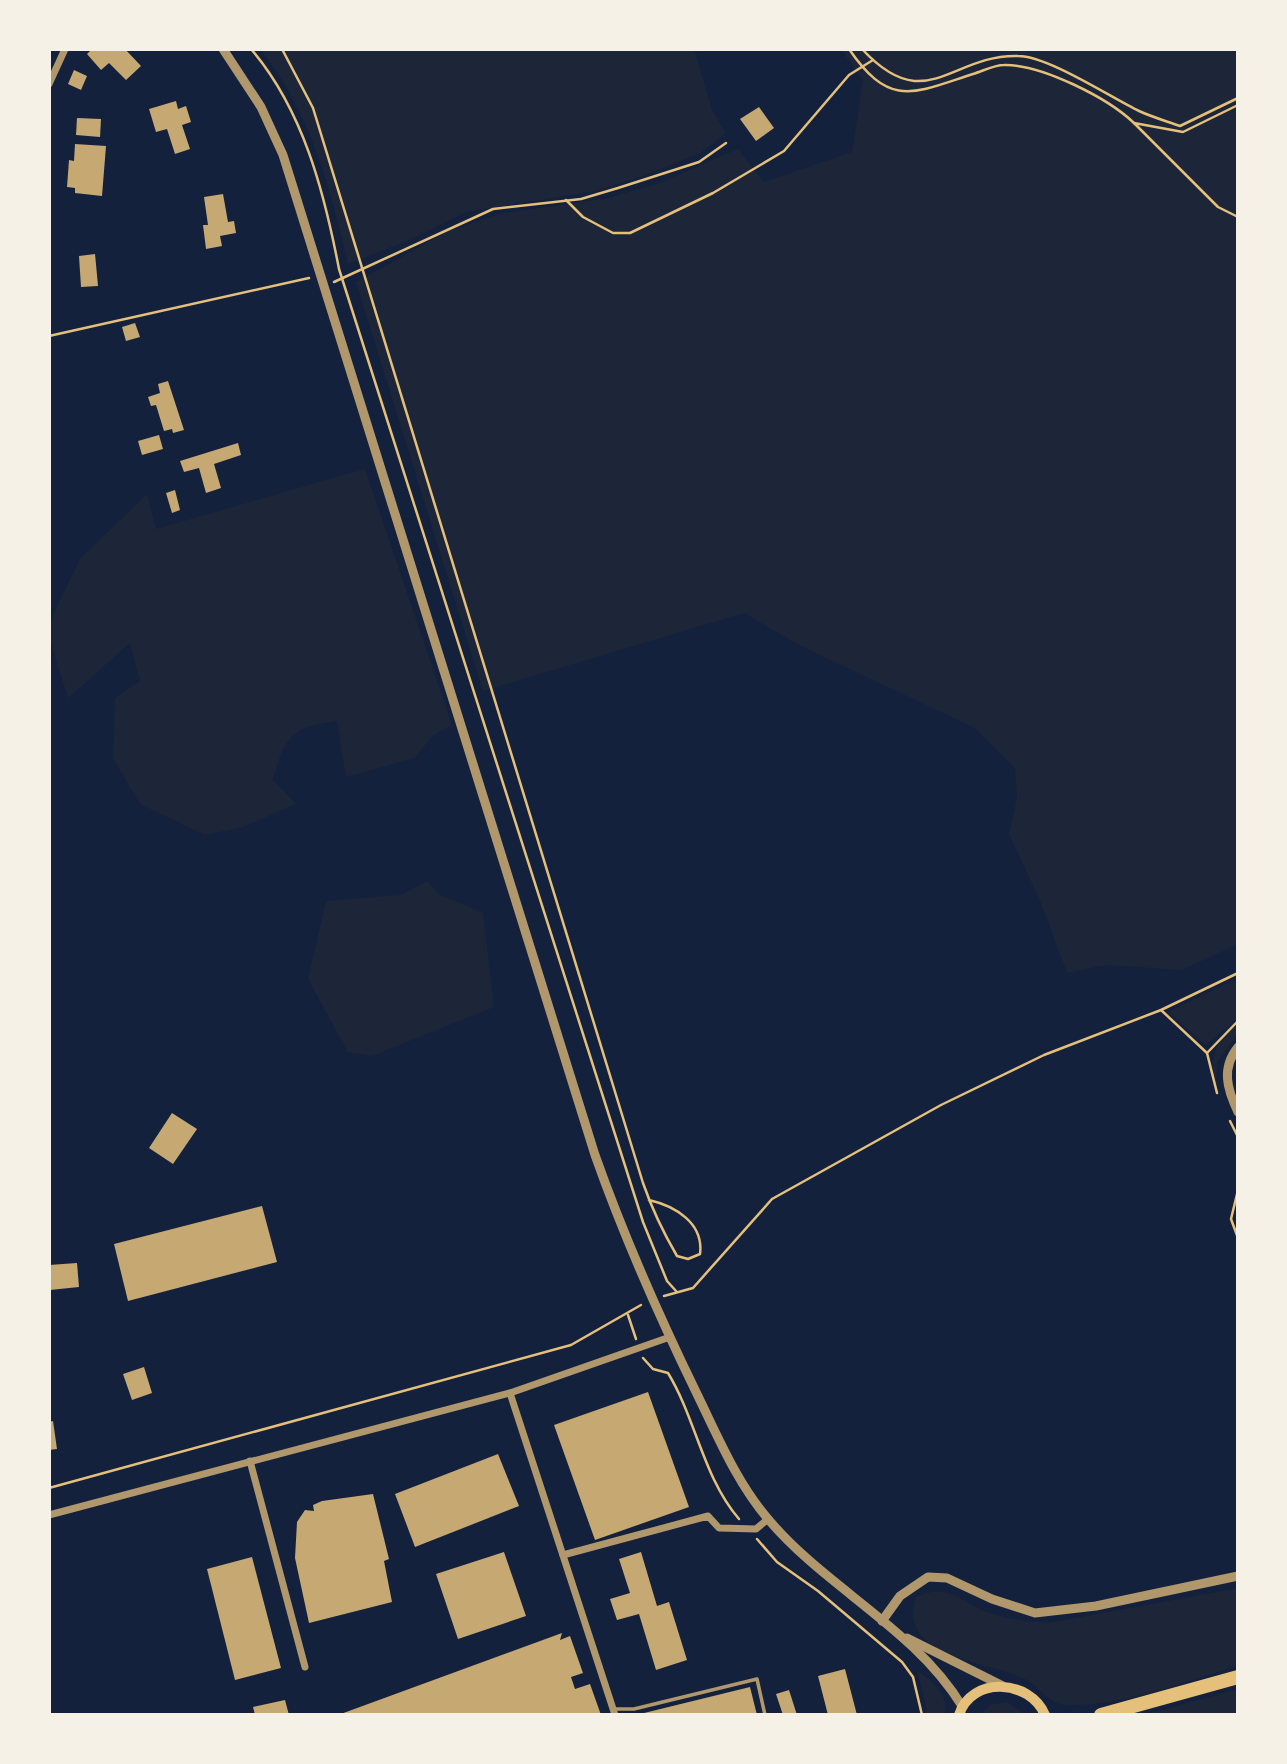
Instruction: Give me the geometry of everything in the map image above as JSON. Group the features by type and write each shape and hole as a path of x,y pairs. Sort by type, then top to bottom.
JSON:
{"highway":[{"path":"1101,1715 1238,1677"}],"main road":[{"path":"961,1711 979,1692 1003,1686 1031,1696 1045,1715"}],"street":[{"path":"49,84 65,49"},
{"path":"223,49 261,107 283,155 594,1155 628,1244 726,1453 751,1498 794,1548 899,1634 938,1673 961,1711"},
{"path":"1238,1047 1227,1067 1227,1085 1238,1112"},
{"path":"49,1515 510,1393 670,1337"},
{"path":"510,1393 614,1712"},
{"path":"250,1461 305,1667"},
{"path":"564,1555 708,1516 719,1528 756,1529 768,1519"},
{"path":"882,1621 900,1596 928,1577 947,1578 992,1599 1035,1613 1096,1605 1238,1576"},
{"path":"899,1634 1003,1686"}],"lane":[{"path":"614,1712 757,1679 765,1715"}],"path":[{"path":"251,49 271,73 293,112 328,213 342,279 643,1223 667,1281 676,1291 693,1288 772,1199 941,1105 1044,1055 1161,1010 1238,973"},
{"path":"282,49 313,108 649,1200 677,1256 688,1259 700,1254 702,1239 697,1230 672,1205 649,1200"},
{"path":"849,49 862,68 889,89 913,93 1002,65 1031,68 1116,106 1218,207 1238,217"},
{"path":"862,49 882,71 901,79 925,81 956,74 988,58 1020,56 1043,62 1143,113 1180,126 1238,98"},
{"path":"566,200 583,216 612,233 630,233 713,193 783,151 849,75 873,60"},
{"path":"1134,123 1183,132 1238,105"},
{"path":"325,286 429,236 493,209 566,200 618,188 699,162 726,143"},
{"path":"49,336 339,269"},
{"path":"49,351 49,357"},
{"path":"1161,1010 1207,1054 1220,1100"},
{"path":"1207,1054 1238,1021"},
{"path":"1226,1112 1238,1137"},
{"path":"1238,1190 1231,1219 1238,1238"},
{"path":"49,1488 486,1371 571,1345 628,1315"}],"shaded area":[{"path":"260,49 694,49 712,110 726,133 700,153 644,176 595,191 466,212 407,241 348,264 334,207 305,124 277,73"},
{"path":"841,49 1238,49 1238,944 1182,970 1106,965 1067,973 1041,903 1009,834 1017,798 1015,768 975,728 799,645 744,613 483,691 356,282 449,231 499,214 608,198 660,183 738,149 764,182 852,152 863,80"},
{"path":"365,469 452,725 433,735 415,758 346,777 337,721 299,731 281,753 273,780 296,804 243,827 205,835 140,804 113,758 115,698 140,681 130,643 68,698 49,638 49,623 80,559 147,494 156,529"},
{"path":"427,881 438,894 483,913 494,1007 372,1056 348,1052 308,979 326,901 401,895"},
{"path":"1238,978 1238,1018 1206,1045 1168,1012"},
{"path":"1238,1024 1238,1034 1217,1062 1216,1080 1214,1055 1220,1043"},
{"path":"1238,1588 1238,1666 1154,1692 1089,1704 1067,1705 1055,1702 1023,1678 948,1654 931,1645 919,1633 913,1617 916,1597 938,1592 956,1596 1000,1616 1049,1623"},
{"path":"917,1670 942,1695 946,1708 944,1715 928,1715"},
{"path":"1238,1689 1238,1715 1144,1715"},
{"path":"1007,1702 1026,1715 980,1715 990,1705"}],"building":[{"path":"92,49 125,49 141,66 126,80 109,63 101,70 87,54"},
{"path":"74,70 87,76 81,90 68,84"},
{"path":"176,101 178,109 186,106 191,122 182,125 190,149 175,154 167,129 156,132 149,109"},
{"path":"759,107 774,128 756,141 740,119"},
{"path":"77,118 101,119 100,137 76,135"},
{"path":"75,144 106,146 102,196 75,193 75,188 67,187 69,160 74,161"},
{"path":"223,194 228,222 234,221 236,233 220,236 222,246 206,249 203,225 208,225 204,197"},
{"path":"95,254 98,286 81,287 79,256"},
{"path":"135,323 140,337 126,341 122,327"},
{"path":"168,381 184,430 173,433 172,429 164,431 156,405 151,406 148,397 160,393 158,384"},
{"path":"159,435 163,449 142,455 138,441"},
{"path":"238,443 241,455 214,464 221,488 206,493 199,468 184,472 180,461"},
{"path":"175,490 180,510 172,513 166,493"},
{"path":"172,1113 197,1129 173,1164 149,1148"},
{"path":"262,1206 277,1262 128,1301 114,1244"},
{"path":"77,1263 79,1287 50,1290 49,1265"},
{"path":"144,1367 152,1393 132,1400 123,1374"},
{"path":"648,1392 689,1507 595,1540 554,1425"},
{"path":"53,1421 57,1449 49,1450 49,1422"},
{"path":"498,1454 519,1506 415,1547 395,1494"},
{"path":"373,1494 389,1559 384,1561 392,1602 309,1623 295,1558 297,1522 305,1510 314,1511 313,1505 322,1501"},
{"path":"504,1552 526,1616 458,1639 436,1574"},
{"path":"641,1552 657,1606 669,1602 687,1660 656,1670 639,1614 617,1620 610,1599 630,1593 619,1559"},
{"path":"252,1557 281,1668 235,1680 207,1569"},
{"path":"562,1633 560,1640 570,1636 583,1673 571,1677 575,1689 590,1684 601,1715 338,1715"},
{"path":"845,1669 857,1715 828,1715 818,1676"},
{"path":"750,1687 757,1715 640,1715 640,1714"},
{"path":"789,1690 797,1715 783,1715 776,1694"},
{"path":"285,1700 289,1715 255,1715 253,1707"}]}
